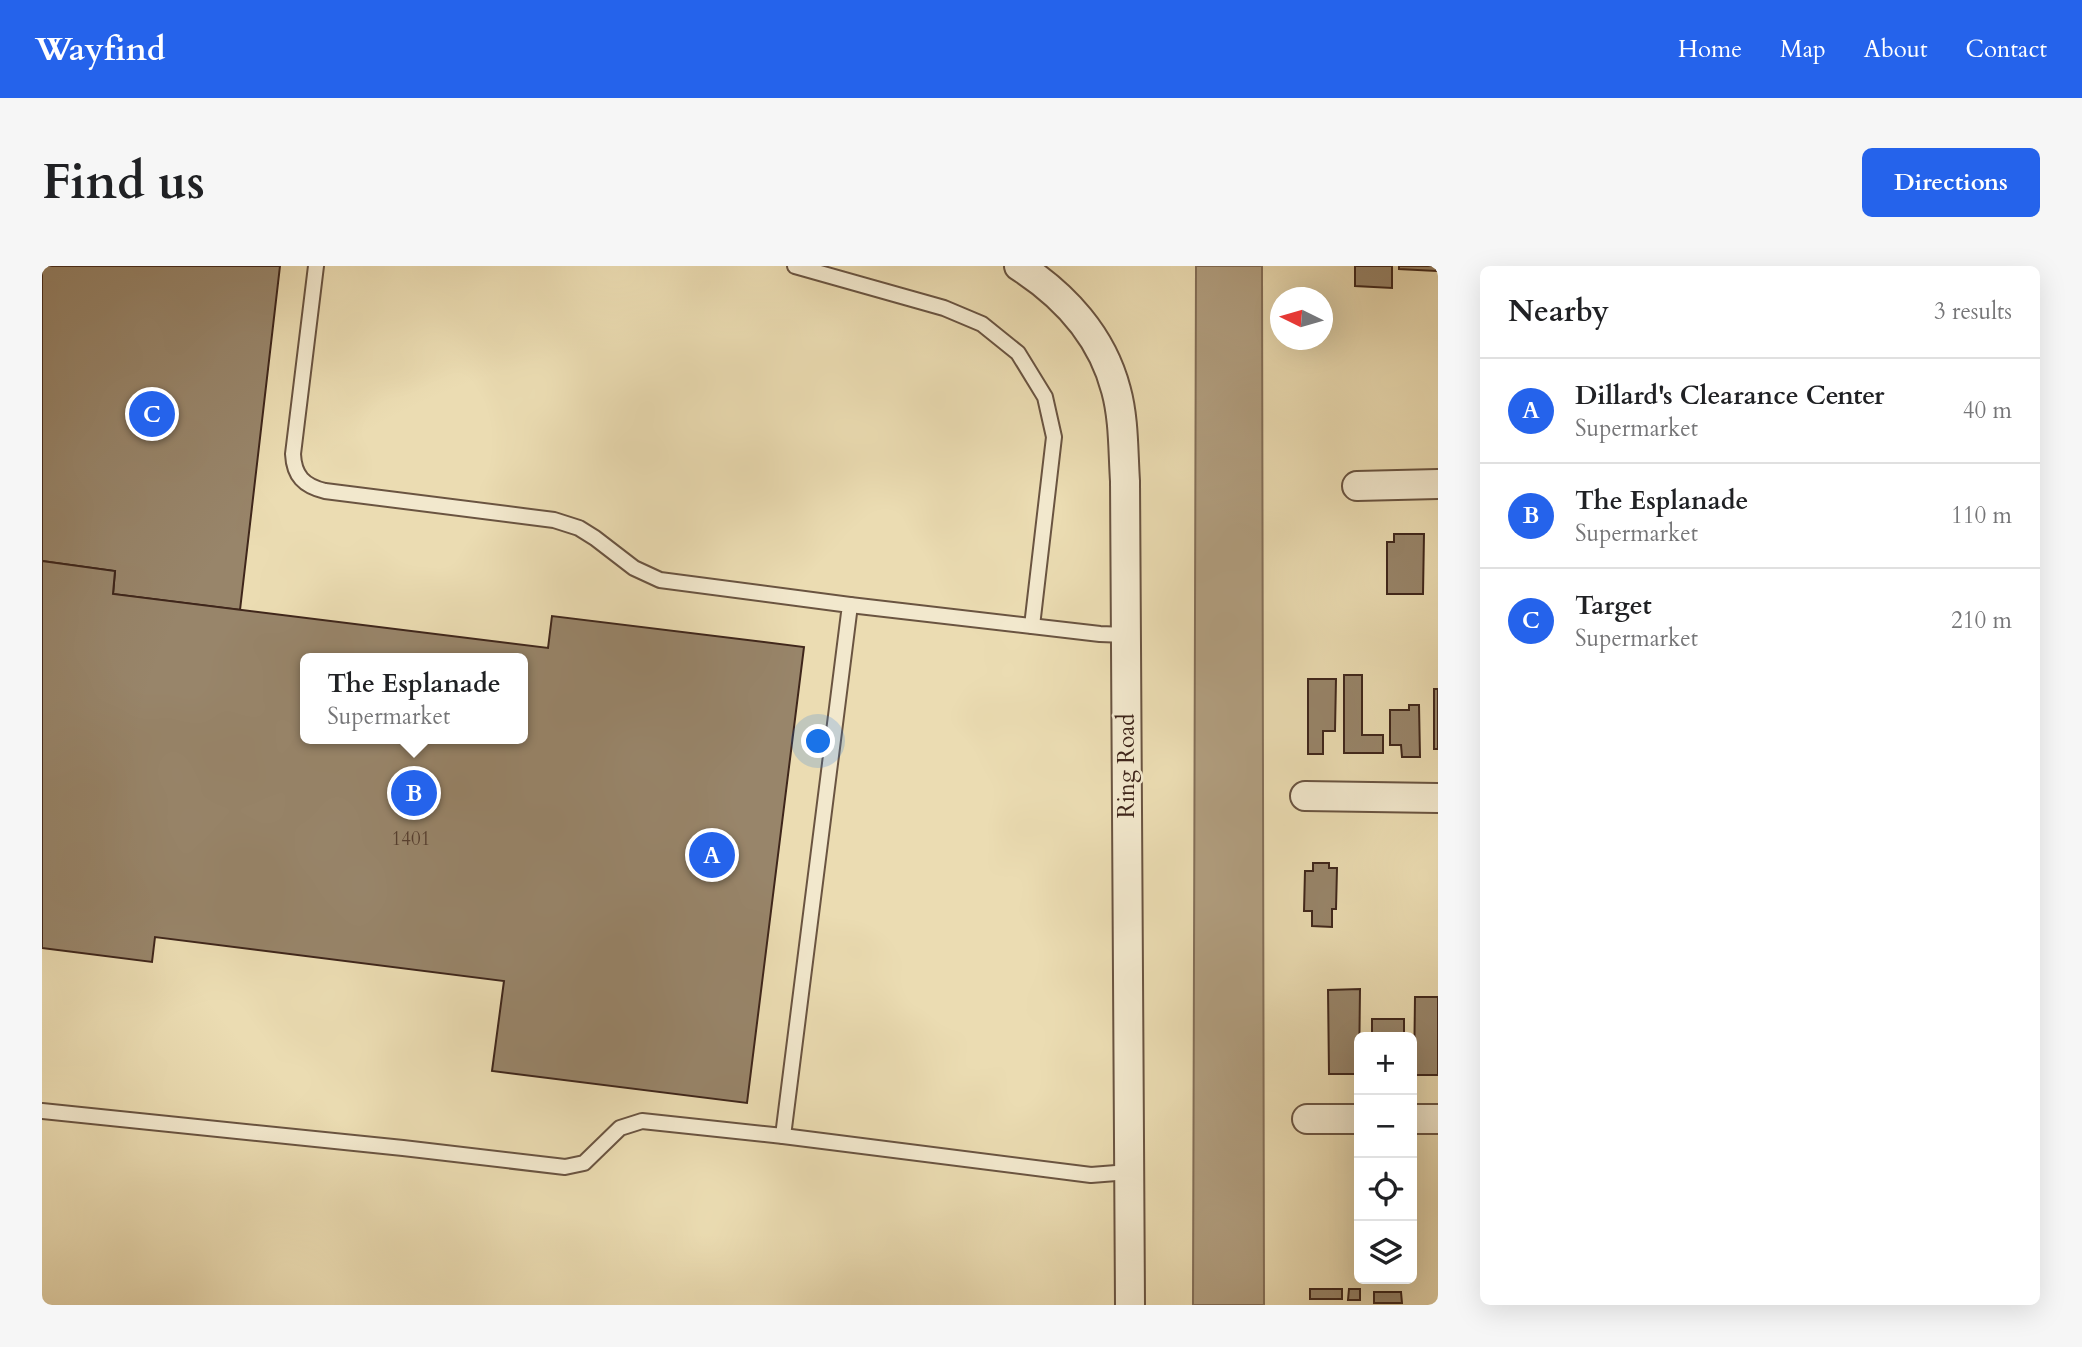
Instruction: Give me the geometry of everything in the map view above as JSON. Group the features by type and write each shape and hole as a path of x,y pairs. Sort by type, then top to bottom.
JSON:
{"street":[{"name":"Ring Road","path":"1019,266 1058,295 1079,317 1105,359 1116,390 1122,420 1125,481 1130,1305"},
{"path":"1357,486 1438,484"},
{"path":"1305,796 1438,798"},
{"path":"1307,1119 1354,1119"},
{"path":"1417,1119 1438,1119"}],"lane":[{"path":"316,266 293,454 294,469 301,480 311,487 554,520 579,528 634,568 660,580 850,605 1126,635"},
{"path":"795,266 944,308 982,324 1017,353 1045,397 1054,437 1032,626"},
{"path":"783,1136 850,605"},
{"path":"42,1111 565,1167 584,1163 620,1128 642,1121 1091,1175 1129,1172"}],"shaded area":[{"path":"1196,266 1262,266 1264,1305 1193,1305"}],"building":[{"path":"42,266 280,266 240,610 113,594 115,571 42,561"},
{"path":"1355,266 1392,266 1392,288 1355,286"},
{"path":"1399,266 1436,266 1436,271 1399,269"},
{"path":"1394,534 1424,534 1423,594 1387,594 1387,542 1394,542"},
{"path":"42,561 115,571 113,594 548,648 552,616 804,647 747,1103 492,1071 504,981 155,937 152,962 42,948"},
{"path":"1344,675 1362,675 1362,735 1383,735 1383,753 1344,753"},
{"path":"1308,679 1336,679 1335,731 1323,731 1323,754 1308,754"},
{"path":"1434,689 1438,689 1438,749 1434,749"},
{"path":"1409,705 1419,705 1420,757 1402,757 1401,745 1390,745 1390,710 1409,710"},
{"path":"1313,863 1329,863 1329,868 1337,868 1336,909 1332,909 1332,927 1312,926 1312,911 1304,911 1305,871 1313,871"},
{"path":"1360,989 1359,1032 1354,1032 1354,1074 1329,1074 1328,990"},
{"path":"1415,997 1438,997 1438,1075 1417,1075 1417,1032 1415,1032"},
{"path":"1372,1019 1404,1019 1404,1032 1372,1032"},
{"path":"1310,1289 1342,1289 1342,1299 1310,1299"},
{"path":"1349,1289 1360,1289 1360,1300 1348,1300"},
{"path":"1374,1292 1401,1292 1402,1303 1374,1303"}],"place":[{"name":"Target","path":"152,414"},
{"name":"The Esplanade","path":"414,793"},
{"name":"Dillard's Clearance Center","path":"712,855"}]}
